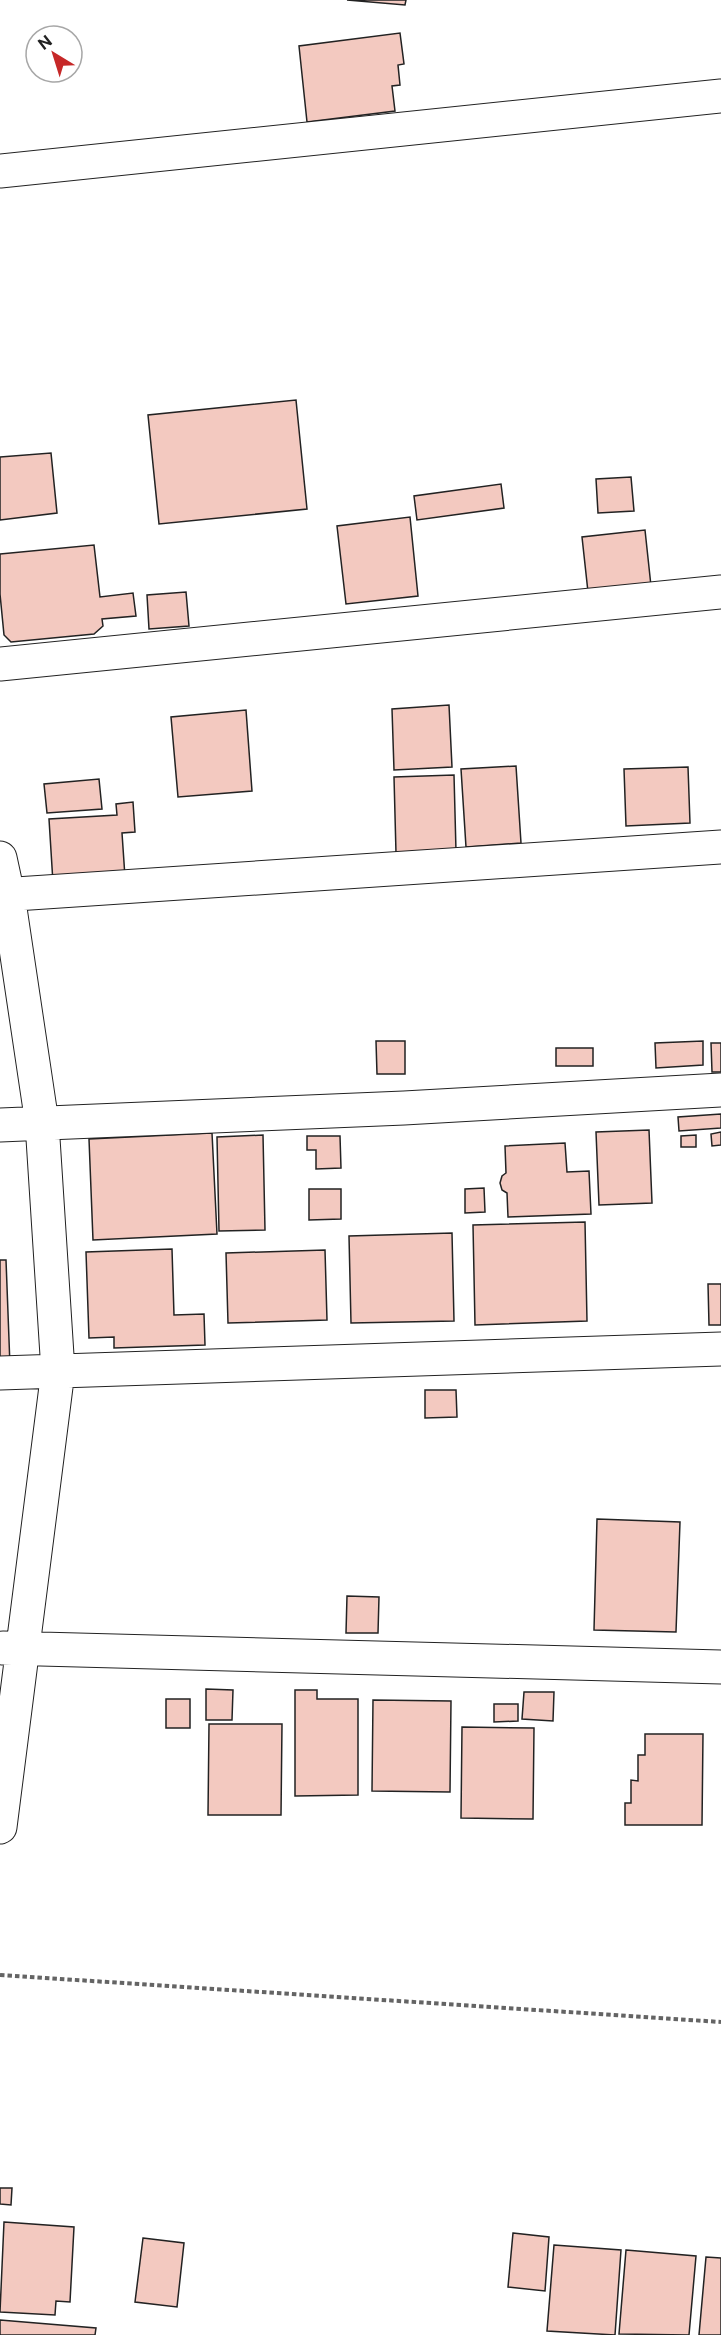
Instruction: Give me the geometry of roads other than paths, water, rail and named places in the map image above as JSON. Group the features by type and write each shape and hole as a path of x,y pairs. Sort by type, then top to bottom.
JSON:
{"street":[{"path":"0,171 721,96"},
{"path":"0,664 721,592"},
{"path":"4,895 721,847"},
{"path":"0,858 4,895 42,1123 57,1371 12,1648 0,1827"},
{"path":"0,1125 392,1108 721,1090"},
{"path":"0,1373 721,1348"},
{"path":"12,1648 721,1666"}]}
